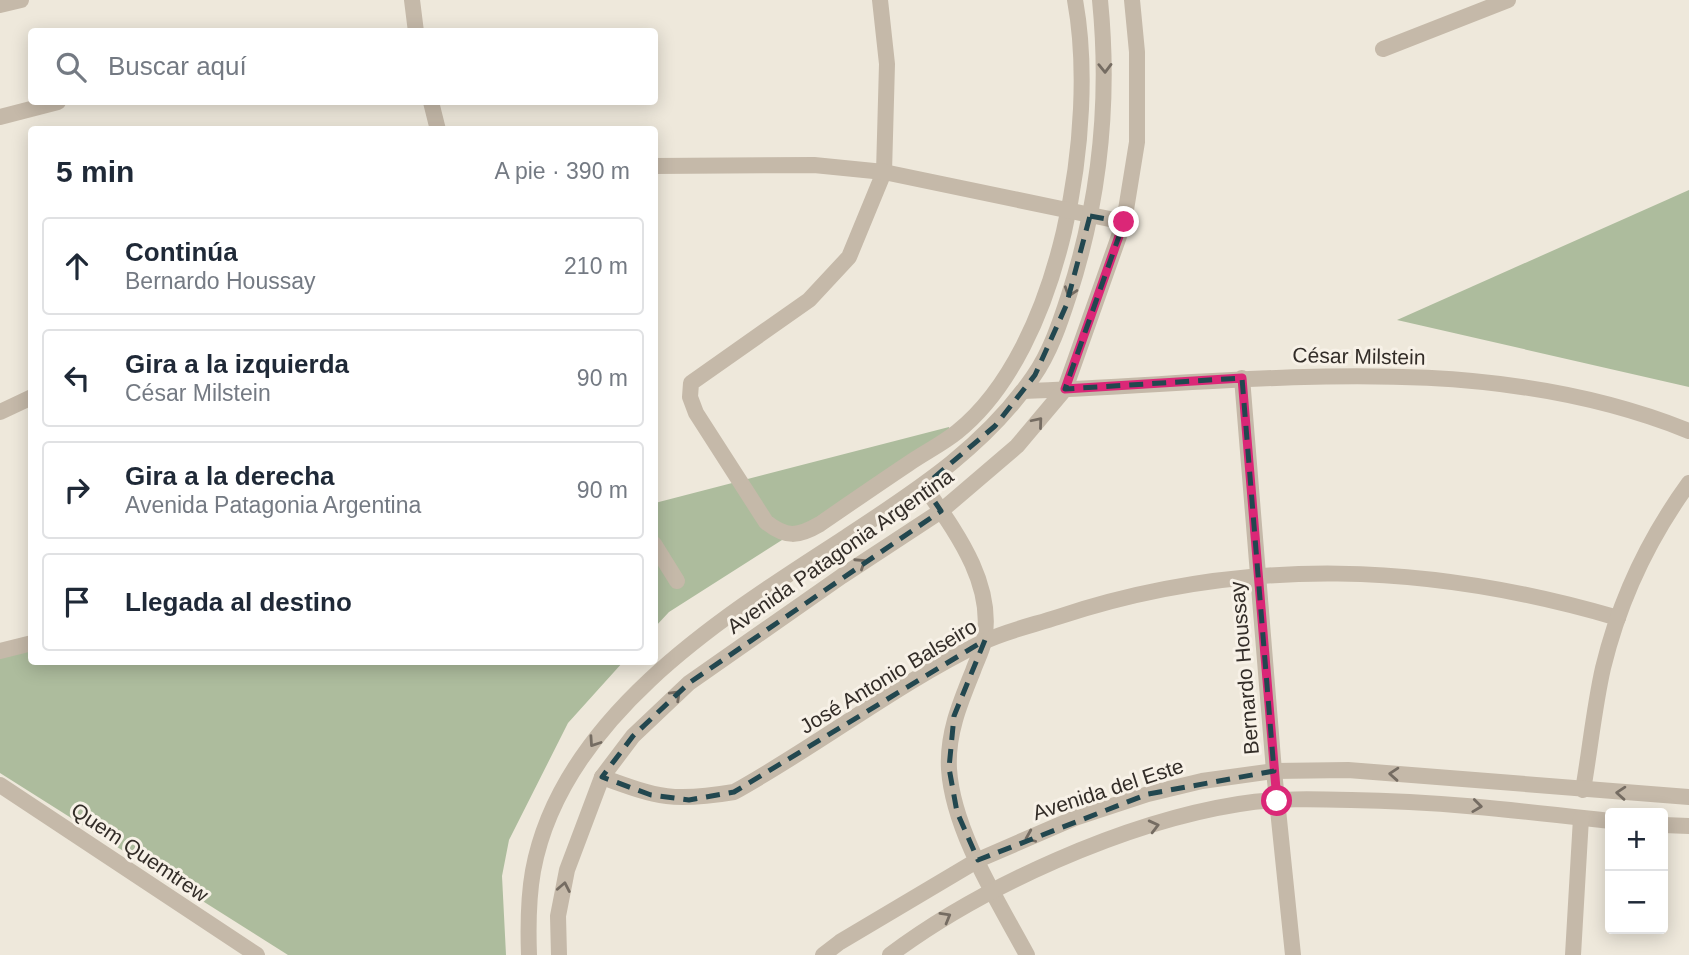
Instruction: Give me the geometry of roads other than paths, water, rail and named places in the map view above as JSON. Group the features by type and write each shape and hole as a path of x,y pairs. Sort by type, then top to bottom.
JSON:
{"street":[{"path":"0,5 21,0"},
{"path":"412,0 416,28"},
{"path":"880,0 887,64 884,172 849,257 809,300 691,383 690,397 696,414 766,522 782,535 802,534 820,524 958,432 1011,370 1036,322 1059,253 1068,211 1083,102 1075,0"},
{"name":"Avenida Patagonia Argentina","path":"529,955 528,914 533,869 551,815 575,769 612,715 677,656 827,548 924,486 995,426 1023,391 1052,344 1078,268 1100,164 1106,102 1100,0"},
{"name":"Avenida Patagonia Argentina","path":"559,955 558,916 567,870 602,777 633,736 689,683 842,576 941,511 1017,446 1065,389 1124,222 1137,142 1139,87 1132,0"},
{"path":"1382,49 1469,6 1508,0"},
{"path":"0,117 46,105"},
{"path":"432,105 437,126"},
{"path":"658,166 814,165 884,172 1124,222"},
{"name":"César Milstein","path":"1023,391 1331,374 1421,376 1493,383 1611,406 1689,431"},
{"name":"Bernardo Houssay","path":"1242,378 1273,771 1293,955"},
{"path":"0,412 28,399"},
{"path":"1583,790 1603,668 1618,618 1658,529 1689,483"},
{"path":"924,486 970,557 983,596 984,641 954,716 949,768 957,812 992,890 1027,955"},
{"path":"658,550 677,581"},
{"name":"José Antonio Balseiro","path":"602,777 651,795 689,800 734,792 984,641 1138,594 1188,583 1258,575 1330,572 1450,580 1551,598 1618,618"},
{"path":"0,650 28,644"},
{"name":"Avenida del Este","path":"823,955 978,860 1075,818 1148,794 1202,781 1273,771 1348,770 1689,797"},
{"name":"Quem Quemtrew","path":"0,785 257,955"},
{"path":"890,955 923,930 992,890 1138,830 1239,804 1277,801 1437,801 1605,820"},
{"path":"1573,955 1581,818"},
{"path":"1668,825 1689,826"}]}
